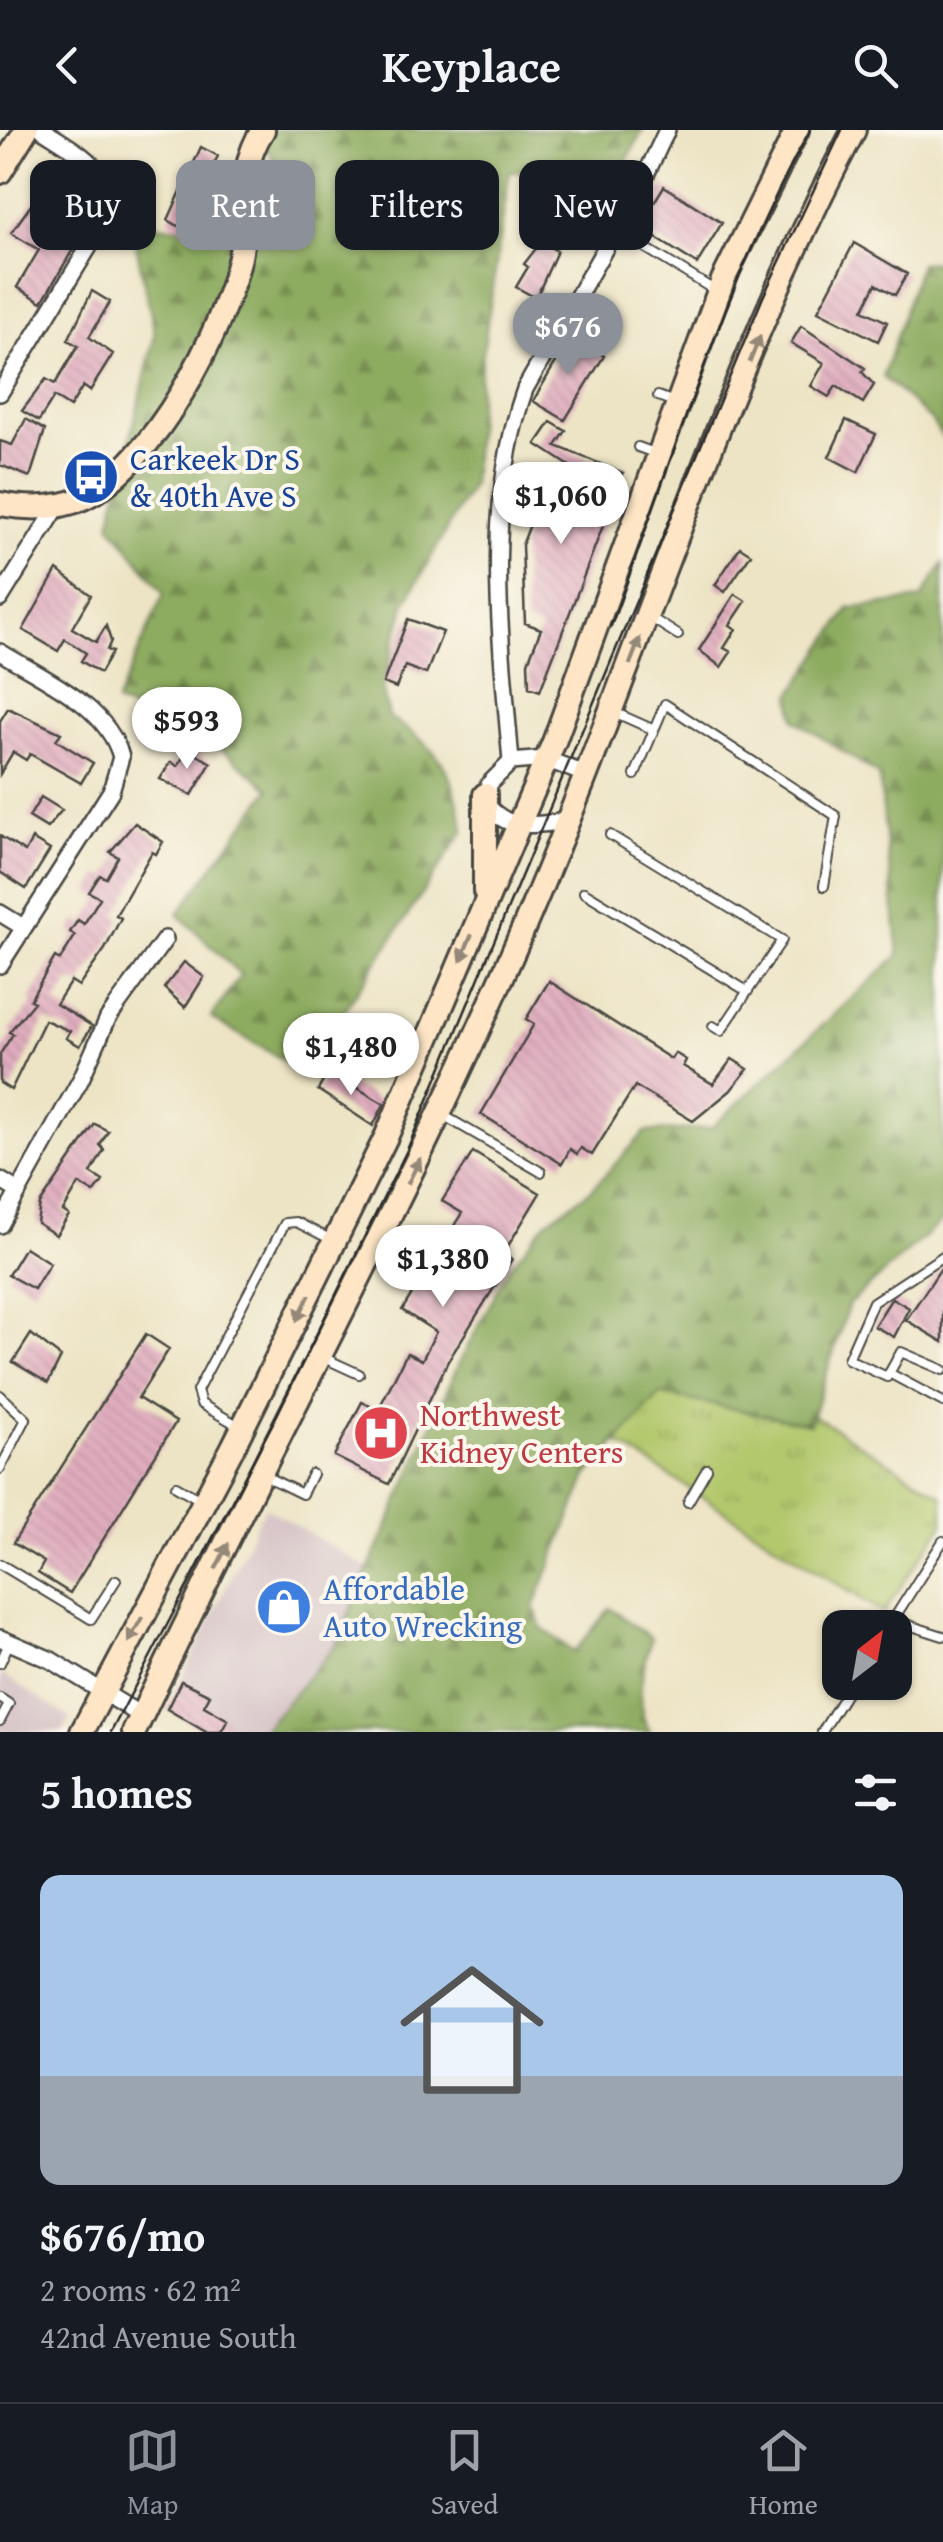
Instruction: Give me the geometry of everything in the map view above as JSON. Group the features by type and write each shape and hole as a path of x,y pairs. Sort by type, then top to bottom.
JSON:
{"main road":[{"path":"0,172 26,130"},
{"path":"0,504 58,506 100,489 132,462 210,338 234,279 241,250 244,180 263,130"},
{"path":"82,1732 243,1428 336,1242 546,759 668,400 743,232 796,130"},
{"path":"138,1724 441,1114 587,775 803,231 854,130"},
{"path":"484,906 486,794"}],"street":[{"path":"0,393 98,232 108,204 102,178 84,156 44,130"},
{"path":"652,160 667,130"},
{"path":"511,762 499,590 500,520 514,420 525,389 604,250"},
{"path":"0,598 58,506"},
{"path":"0,652 88,708 119,748 121,766 111,791 0,965"},
{"path":"568,821 518,827 494,813 486,794 489,784 511,762 546,759 587,775"},
{"path":"0,913 23,927"},
{"path":"0,1225 80,1079 108,1018 131,979 165,939"},
{"path":"0,1180 18,1191"},
{"path":"5,1639 50,1660 101,1692 138,1724"}],"lane":[{"path":"650,250 719,292"},
{"path":"648,616 678,634"},
{"path":"635,775 666,704 836,816 824,886"},
{"path":"612,711 652,729"},
{"path":"610,835 782,940 720,1031 713,1026"},
{"path":"584,892 748,991"},
{"path":"441,1114 541,1172"},
{"path":"243,1428 201,1404 197,1391 285,1223 296,1222 336,1242"},
{"path":"943,1256 873,1302 848,1359 887,1377 901,1352 943,1370"},
{"path":"322,1357 359,1374"},
{"path":"889,1372 943,1402"},
{"path":"0,1395 26,1419 0,1469"},
{"path":"688,1502 707,1469"},
{"path":"263,1475 302,1494 312,1474"},
{"path":"176,1486 204,1502"},
{"path":"899,1610 943,1541"},
{"path":"0,1564 91,1620 116,1580"},
{"path":"912,1629 943,1636"},
{"path":"0,1663 5,1639"},
{"path":"0,1698 9,1704 0,1721"},
{"path":"822,1732 841,1700"}],"shaded area":[{"name":"Affordable Auto Wrecking","path":"265,1507 369,1569 335,1646 259,1732 206,1732 167,1709"},
{"path":"0,1673 70,1718 63,1732 0,1732"}],"green space":[{"path":"252,130 643,130 627,160 519,160 519,171 510,171 499,245 499,160 335,160 335,250 498,250 480,372 472,484 406,602 382,687 389,717 421,740 442,763 455,791 464,830 304,1072 211,1018 241,975 178,914 270,789 218,746 116,703 164,593 110,524 155,334 137,250 156,250 156,225 176,228 176,250 315,250 315,160 275,160"},
{"path":"943,262 943,438 931,420 883,377 920,263"},
{"path":"943,564 943,1220 849,1304 810,1424 660,1394 587,1476 534,1607 542,1628 574,1652 610,1608 651,1638 640,1698 651,1732 261,1732 335,1646 458,1365 509,1268 546,1222 591,1190 645,1132 711,1128 899,955 879,775 795,720 791,695 849,609 921,599"},
{"path":"660,1394 809,1424 813,1415 943,1496 943,1525 885,1610 878,1610 617,1442"}],"building":[{"path":"201,147 218,156 216,160 195,160"},
{"path":"664,186 722,223 697,264 653,236 653,204"},
{"path":"176,202 176,225 168,220"},
{"path":"30,206 30,245 11,233"},
{"path":"854,243 907,274 895,295 876,284 863,310 887,322 878,341 818,311"},
{"path":"39,250 73,250 42,302 17,287"},
{"path":"535,250 557,251 536,298 516,287 528,267 524,264"},
{"path":"92,291 110,302 89,337 113,354 90,391 83,386 70,407 54,397 39,421 22,411 46,379 55,384 78,346 68,340"},
{"path":"801,326 865,368 862,372 874,385 863,403 836,386 829,397 811,386 824,363 791,343"},
{"path":"571,336 604,356 565,420 533,401"},
{"path":"26,419 45,430 30,477 0,465 0,441 12,445"},
{"path":"846,420 876,434 858,472 829,457"},
{"path":"551,422 566,431 556,446 623,473 540,691 529,687 528,662 541,629 525,623 522,545 550,474 608,491 536,444"},
{"path":"740,547 751,554 725,592 715,585"},
{"path":"57,570 91,595 72,628 96,642 106,626 111,641 107,650 112,652 100,673 81,661 86,653 65,639 58,651 23,630"},
{"path":"735,594 746,601 730,625 736,629 724,648 731,652 721,667 699,650"},
{"path":"408,619 443,632 426,674 405,666 396,688 383,683"},
{"path":"8,708 61,733 56,740 93,763 81,783 30,754 26,760 13,752 0,774 0,721"},
{"path":"188,749 211,763 192,795 160,779 171,762 178,766"},
{"path":"41,797 62,810 47,828 29,817"},
{"path":"135,823 163,842 156,854 152,852 116,915 121,918 105,949 79,986 71,981 56,1004 92,1026 80,1046 66,1038 70,1031 45,1020 11,1090 0,1083 0,1054 13,1034 9,1032 34,1002 30,1000 55,957 60,960 75,936 70,932 78,920 84,924 100,898 89,892 100,875 106,878 118,857 110,852"},
{"path":"0,836 25,852 32,839 50,850 26,889 0,872"},
{"path":"184,962 204,977 185,1007 164,988"},
{"path":"549,981 671,1059 675,1053 686,1060 683,1066 713,1084 732,1059 748,1069 730,1091 693,1121 635,1086 592,1155 581,1148 577,1154 570,1149 562,1164 481,1114 534,1024 526,1019"},
{"path":"329,1071 384,1104 373,1126 318,1090"},
{"path":"95,1124 108,1131 100,1145 104,1150 91,1173 103,1181 94,1193 79,1184 63,1211 69,1215 56,1235 37,1223 40,1204"},
{"path":"473,1152 540,1193 503,1254 512,1259 448,1361 389,1484 334,1456 362,1402 378,1410 407,1353 422,1360 436,1332 402,1310 462,1213 442,1201"},
{"path":"25,1247 50,1263 34,1289 8,1275"},
{"path":"943,1265 943,1342 906,1320"},
{"path":"892,1298 909,1308 894,1337 874,1326"},
{"path":"31,1334 61,1357 48,1383 13,1362"},
{"path":"146,1334 169,1349 138,1398 176,1422 70,1593 38,1573 44,1562 13,1543"},
{"path":"181,1681 210,1695 204,1706 228,1720 221,1732 206,1732 167,1709"}],"tram line":[{"path":"611,626 725,311 810,130"},
{"path":"111,1732 277,1415 407,1150 763,297 842,130"}],"place":[{"name":"Carkeek Dr S & 40th Ave S","path":"91,477"},
{"name":"Northwest Kidney Centers","path":"381,1433"},
{"name":"Affordable Auto Wrecking","path":"284,1607"}]}
